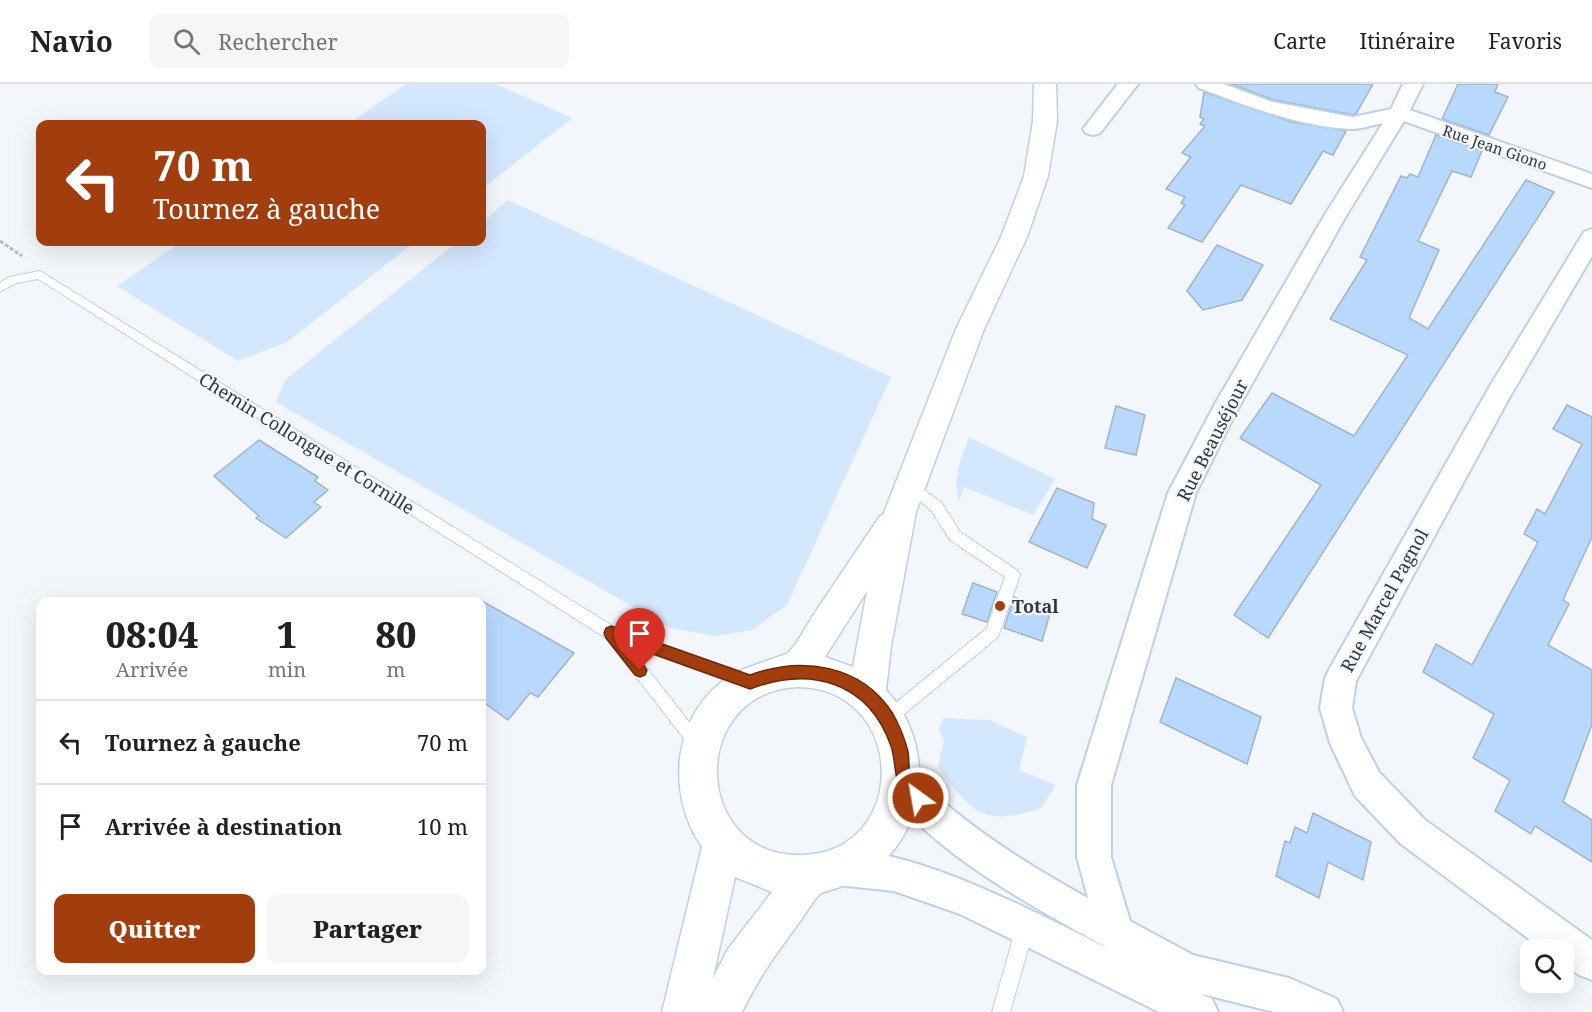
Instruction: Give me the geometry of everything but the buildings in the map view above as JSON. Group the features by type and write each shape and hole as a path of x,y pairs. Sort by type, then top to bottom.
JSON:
{"main road":[{"path":"970,329 1013,176 1026,121 1028,84"},
{"path":"877,707 873,646 905,498 970,329 1014,237 1036,176 1045,121 1045,84"},
{"path":"796,671 905,498"},
{"path":"796,671 821,673 845,681 877,707 900,748 903,780 897,808 883,833 862,854 823,871 778,873 748,861 723,842 708,821 698,797 696,771 699,746 706,726 718,708 750,682 773,674 796,671"},
{"path":"684,1012 723,842"},
{"path":"719,1012 743,964 823,871"}],"street":[{"path":"1093,129 1128,84"},
{"path":"1206,84 1267,107 1311,117 1353,123 1399,113"},
{"name":"Rue Beauséjour","path":"1116,933 1094,856 1094,786 1182,493 1224,411 1335,216 1399,113 1413,84"},
{"name":"Rue Jean Giono","path":"1399,113 1592,181"},
{"name":"Rue Marcel Pagnol","path":"1592,237 1499,393 1341,678 1336,708 1346,743 1367,784 1413,832 1592,962"},
{"path":"903,780 932,815 981,852 1069,907 1116,933 1188,972 1289,997 1324,1012"},
{"path":"823,871 894,874 967,898 1199,1012"}],"lane":[{"name":"Chemin Collongue et Cornille","path":"0,288 13,280 40,275 611,633"},
{"path":"877,707 993,632 1013,575 955,536 936,506 905,498"},
{"path":"611,633 750,682"},
{"path":"611,633 699,746"},
{"path":"1001,1012 1026,926"}],"shaded area":[{"path":"406,84 496,84 572,118 486,186 486,120 354,120"},
{"path":"508,200 891,377 787,605 752,630 715,636 670,628 276,402 285,380 452,246 486,246 486,219"},
{"path":"175,246 410,246 287,342 238,361 117,286"},
{"path":"969,437 1055,479 1033,515 964,487 959,501 957,477"},
{"path":"943,718 989,720 1027,737 1019,770 1056,785 1041,808 1005,816 980,812 970,805 938,767 944,740 939,730"}],"place":[{"name":"Total","path":"1000,606"}],"route":[{"path":"640,670 611,633 750,682 773,674 796,671 821,673 845,681 867,696 887,719 900,748 903,780 918,798"}]}
